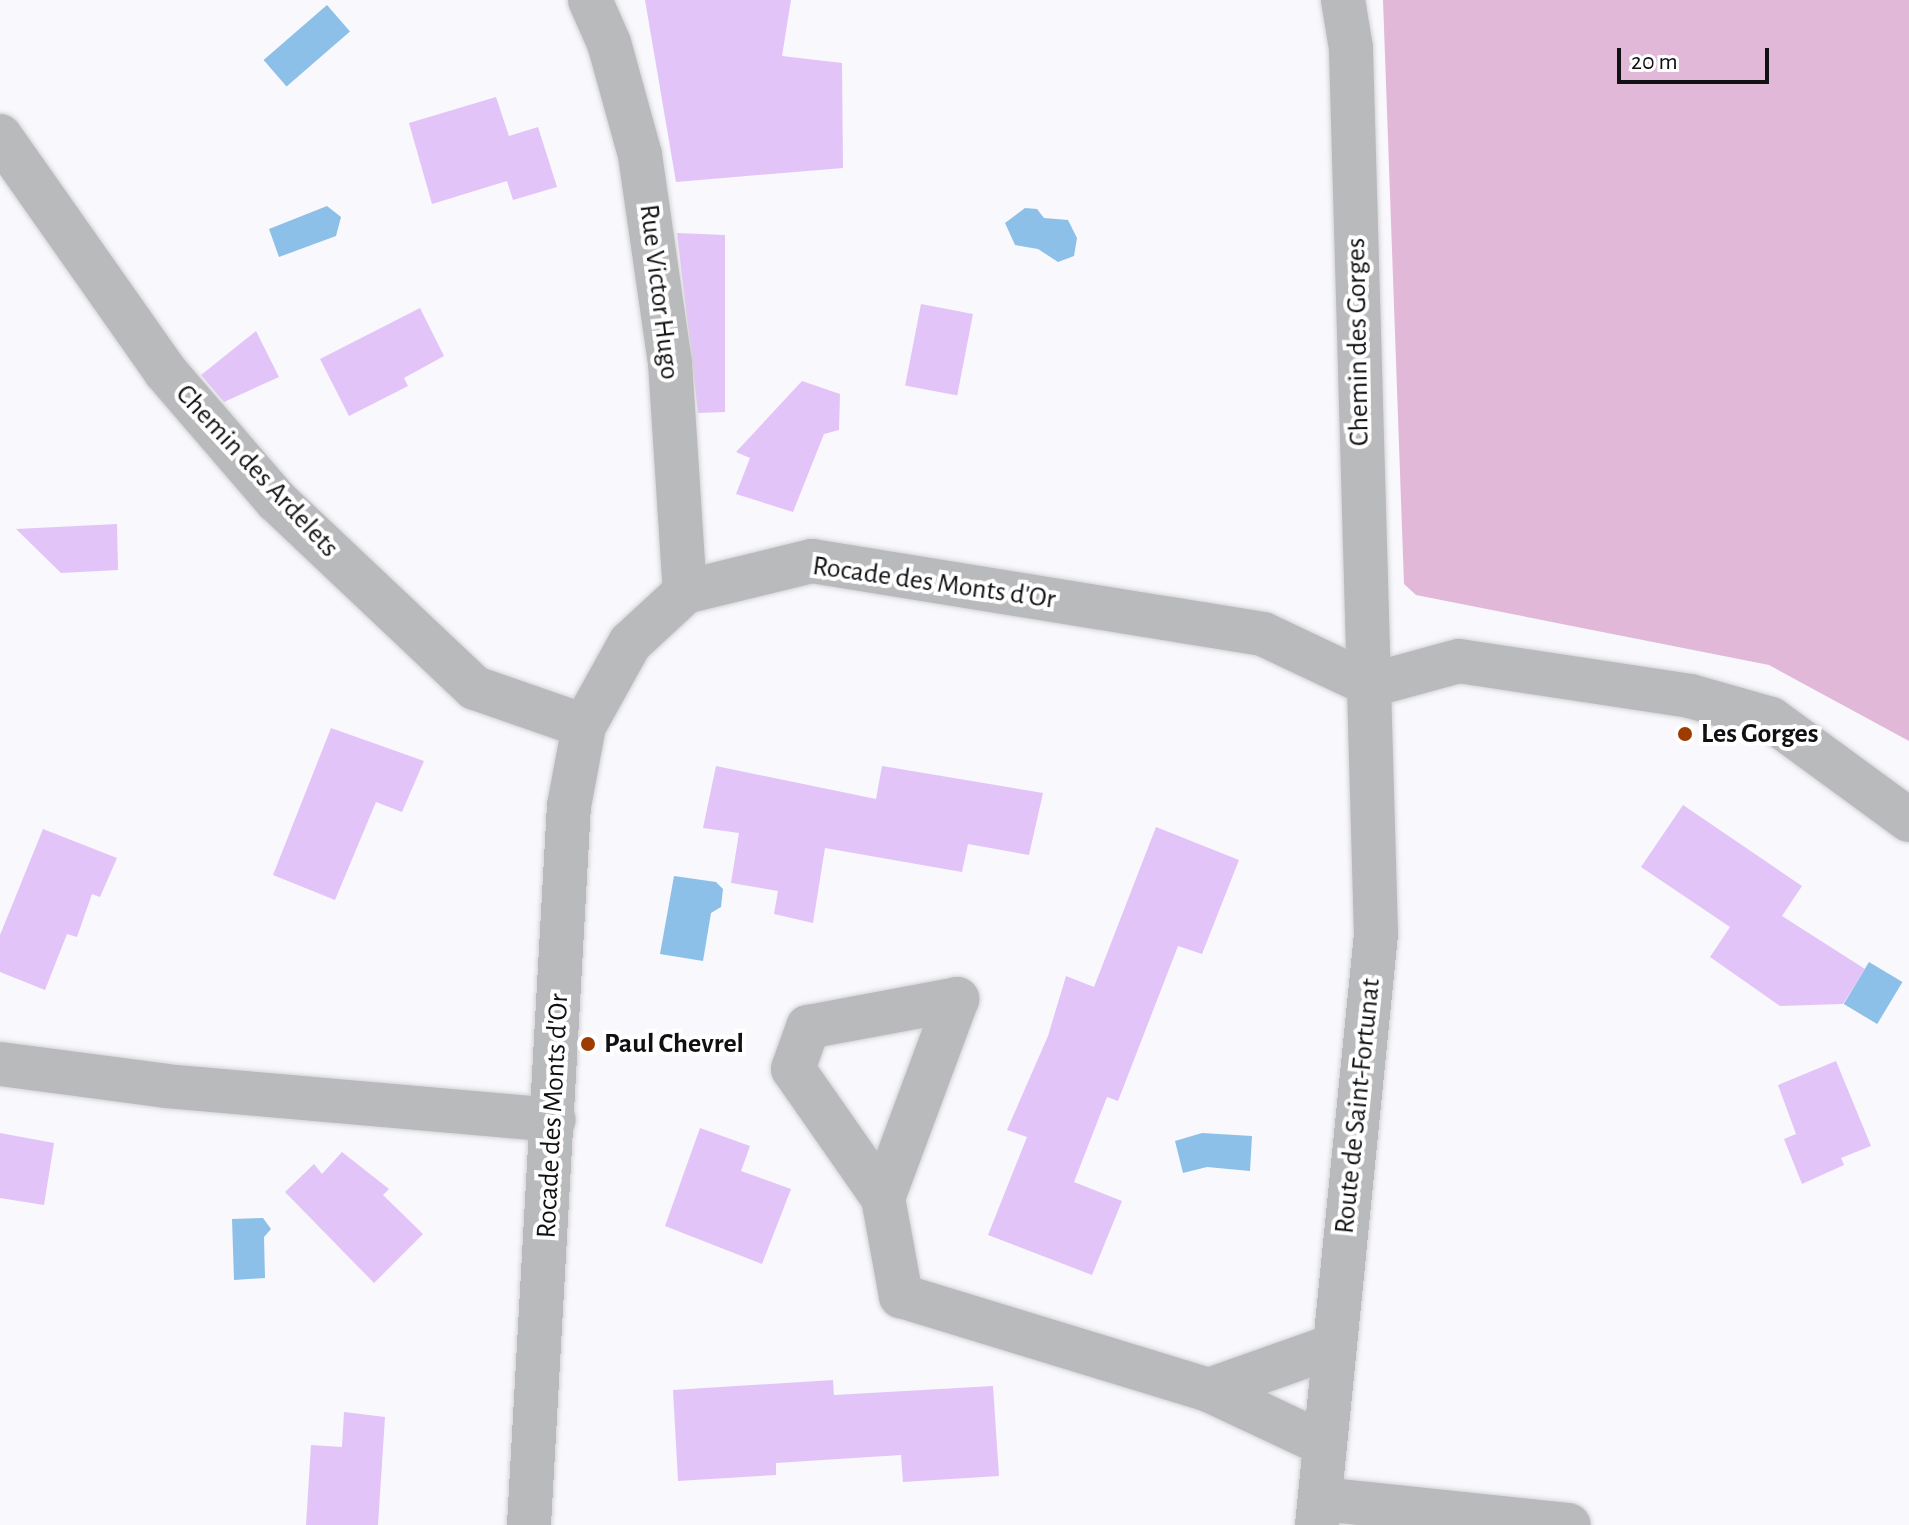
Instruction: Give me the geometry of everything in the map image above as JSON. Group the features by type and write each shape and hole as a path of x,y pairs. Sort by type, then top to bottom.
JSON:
{"street":[{"name":"Rue Victor Hugo","path":"590,0 609,43 640,155 670,362 685,592"},
{"name":"Chemin des Gorges","path":"1343,0 1351,48 1371,685"},
{"name":"Chemin des Ardelets","path":"0,136 165,371 277,501 475,688 584,726"},
{"name":"Rocade des Monts d'Or","path":"529,1525 554,1120 569,806 584,726 630,643 685,592 812,561 1263,634 1371,685"},
{"path":"1371,685 1459,661 1690,696 1771,719 1909,820"},
{"name":"Route de Saint-Fortunat","path":"1318,1512 1376,934 1371,685"},
{"path":"883,1198 957,999 808,1027 793,1069 883,1198 901,1296 1209,1390 1324,1444"},
{"path":"0,1064 166,1086 554,1120"},
{"path":"1209,1390 1333,1346"},
{"path":"1318,1512 1569,1525"}],"shaded area":[{"path":"1383,0 1909,0 1909,741 1769,665 1416,595 1404,584"}],"water":[{"path":"327,5 350,31 287,87 264,60"},
{"path":"327,206 341,217 336,236 279,257 269,229"},
{"path":"1025,208 1037,209 1044,218 1068,220 1077,238 1074,256 1058,262 1038,249 1015,245 1005,223"},
{"path":"674,876 716,882 723,889 721,907 711,913 703,961 660,954"},
{"path":"1869,962 1902,982 1877,1024 1844,1004"},
{"path":"1202,1133 1252,1136 1250,1171 1207,1167 1183,1173 1175,1141"},
{"path":"263,1218 271,1229 264,1237 265,1278 234,1280 232,1219"}],"building":[{"path":"645,0 791,0 782,56 842,63 843,168 676,182"},
{"path":"496,97 509,136 538,127 557,187 513,200 507,181 432,204 409,123"},
{"path":"677,233 725,235 725,412 698,413"},
{"path":"921,304 973,314 957,396 905,385"},
{"path":"420,308 444,356 404,378 408,386 349,416 320,359"},
{"path":"256,331 279,377 224,402 201,375"},
{"path":"802,381 840,394 839,430 824,434 793,512 736,494 750,458 736,452"},
{"path":"117,524 118,570 61,573 16,529"},
{"path":"331,728 424,761 402,812 376,802 335,900 273,875"},
{"path":"716,766 876,799 882,766 1043,793 1029,855 968,844 962,872 825,848 813,923 774,914 778,891 731,883 739,833 703,828"},
{"path":"1683,805 1802,886 1782,916 1865,969 1843,1004 1780,1006 1710,957 1730,927 1641,867"},
{"path":"1156,827 1239,860 1202,954 1178,946 1118,1101 1107,1097 1074,1182 1122,1201 1092,1275 988,1235 1027,1137 1007,1130 1048,1036 1066,976 1094,987"},
{"path":"43,829 117,858 100,897 92,894 77,937 67,934 45,990 0,972 0,935"},
{"path":"1836,1061 1871,1146 1841,1158 1844,1165 1802,1184 1784,1139 1796,1134 1778,1085"},
{"path":"700,1128 750,1146 741,1171 791,1189 762,1264 665,1226"},
{"path":"0,1133 54,1143 44,1205 0,1198"},
{"path":"342,1152 389,1189 383,1195 423,1234 374,1283 285,1192 314,1164 322,1174"},
{"path":"833,1380 834,1395 993,1386 999,1476 903,1482 901,1455 776,1463 776,1475 678,1481 673,1390"},
{"path":"344,1412 385,1417 378,1525 306,1525 311,1445 342,1447"}],"place":[{"name":"Les Gorges","path":"1685,734"},
{"name":"Paul Chevrel","path":"588,1044"}]}
